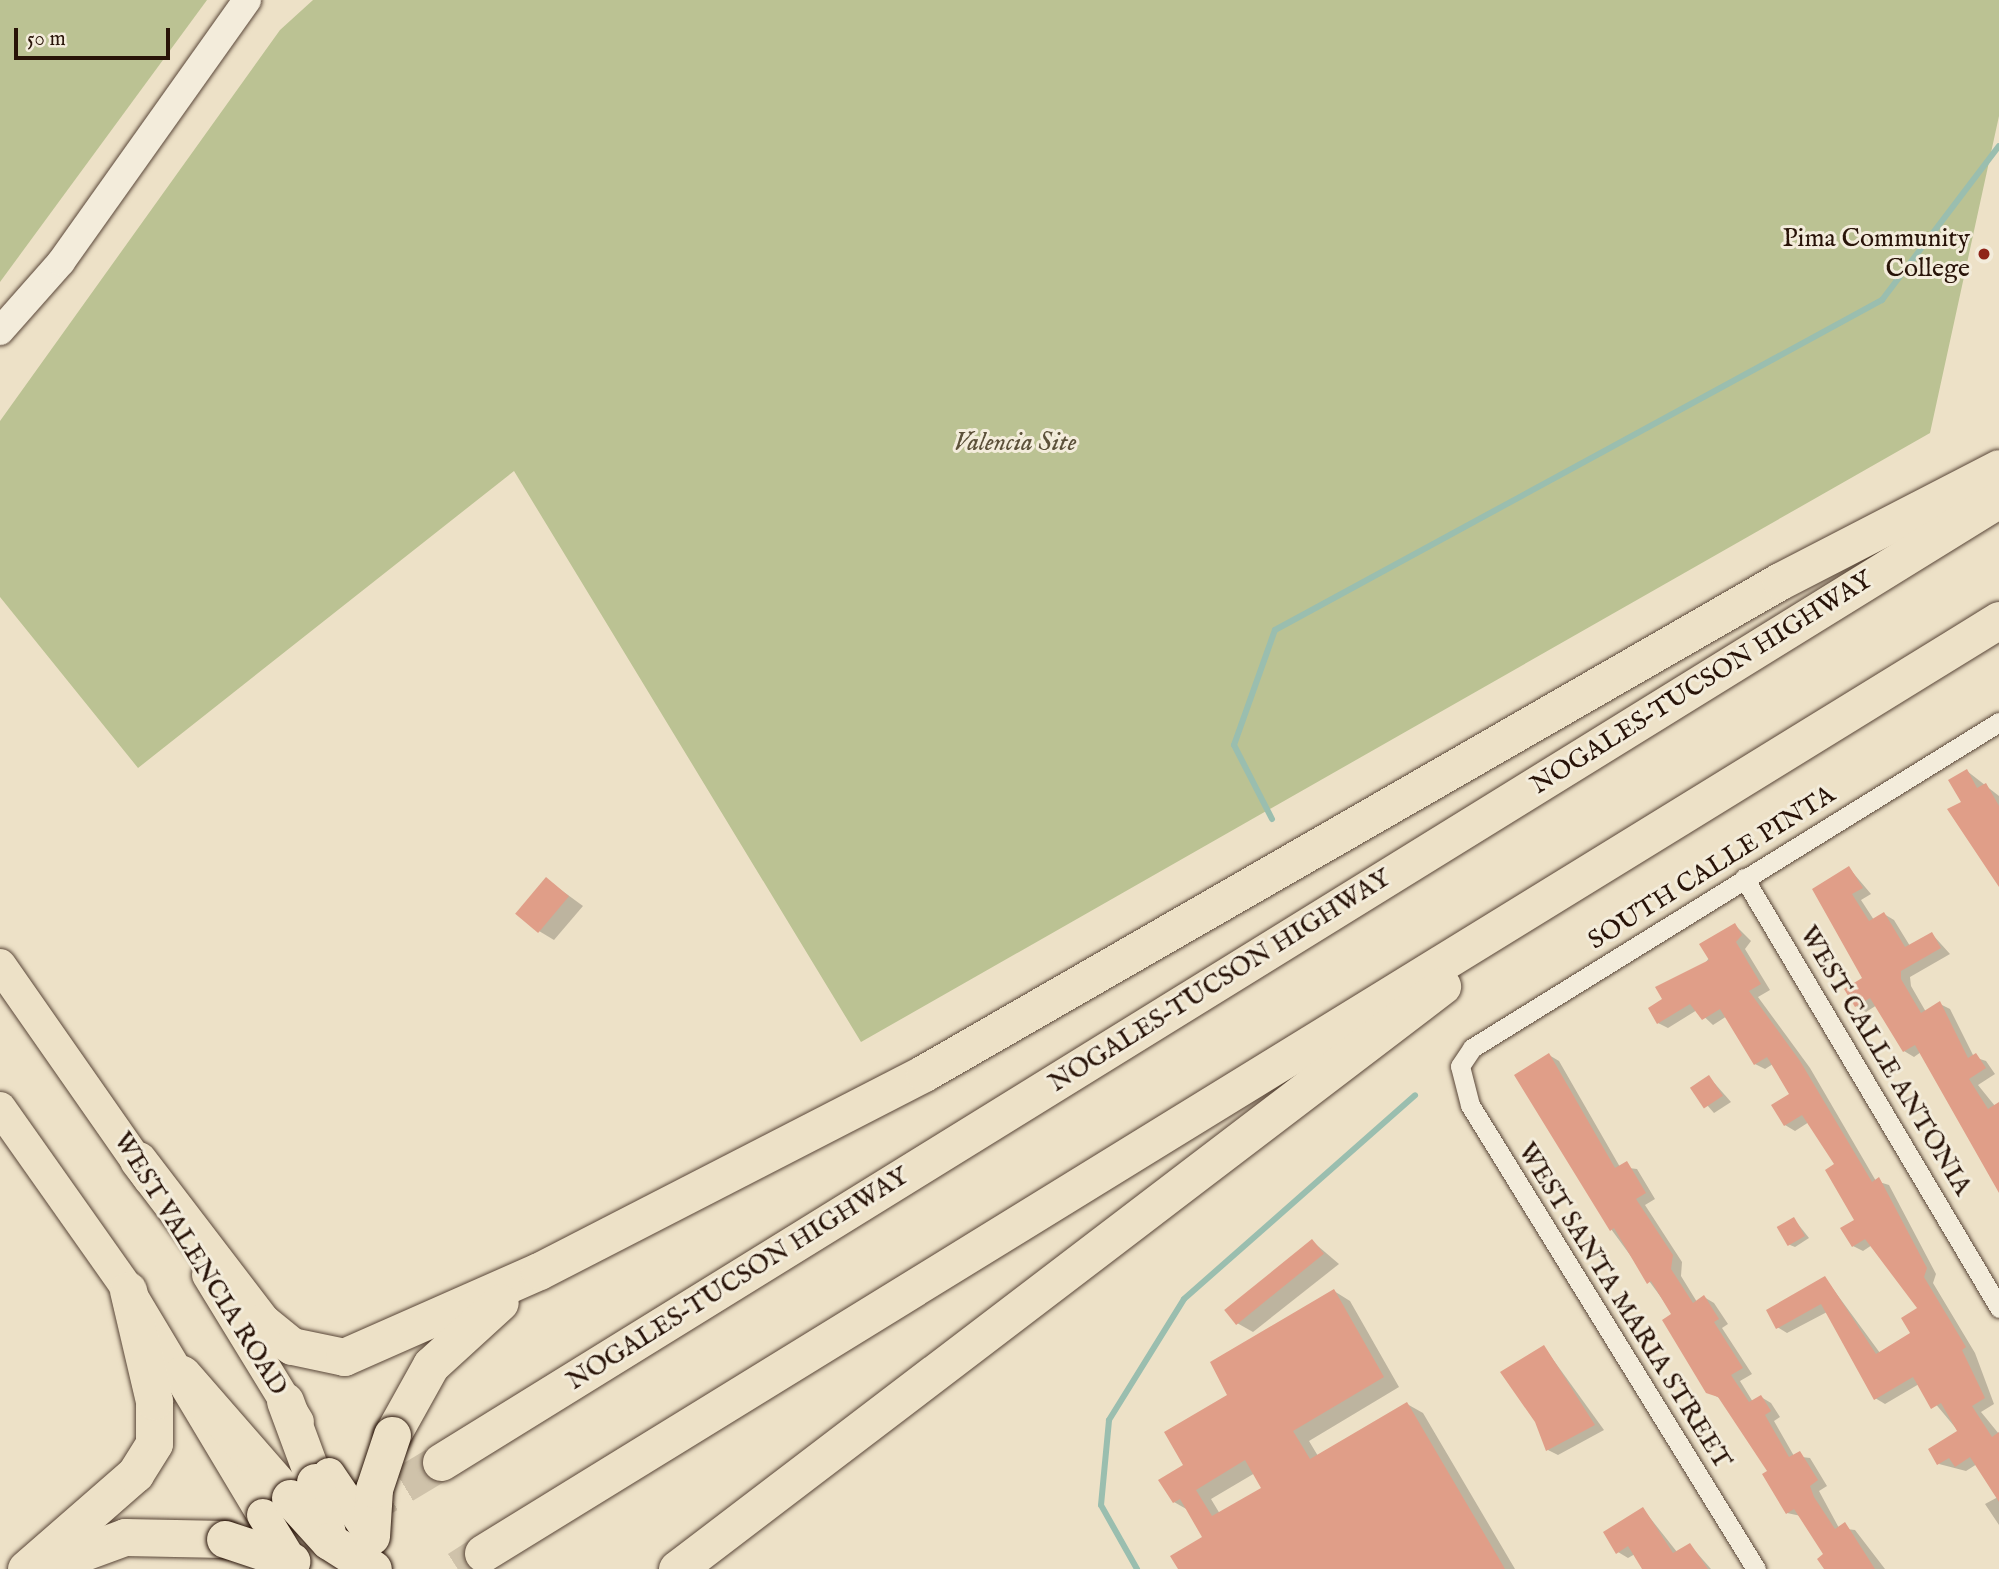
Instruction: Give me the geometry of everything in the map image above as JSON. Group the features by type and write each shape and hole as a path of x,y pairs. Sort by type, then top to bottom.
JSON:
{"highway":[{"path":"138,1160 262,1322 292,1346 321,1357 344,1357 540,1271 924,1073 1780,581 1999,468"},
{"name":"NOGALES–TUCSON HIGHWAY","path":"441,1462 1999,499"},
{"path":"483,1553 1611,857 1999,621"},
{"path":"677,1567 1611,857"},
{"path":"285,1401 299,1492 330,1555 375,1562 374,1489 391,1435 432,1365 540,1271"},
{"path":"26,1569 135,1474 154,1443 154,1401 128,1290"},
{"path":"182,1374 299,1492"},
{"path":"40,1569 125,1537 225,1539 297,1566"}],"main road":[{"name":"WEST VALENCIA ROAD","path":"0,965 138,1160 285,1401"},
{"path":"0,1108 128,1290 182,1374"},
{"path":"299,1492 375,1562"},
{"path":"297,1566 299,1492"}],"street":[{"path":"0,331 61,262 247,0"},
{"name":"SOUTH CALLE PINTA","path":"1460,1066 1472,1048 1999,722"},
{"name":"WEST CALLE ANTONIA","path":"1744,878 1999,1308"},
{"name":"WEST SANTA MARIA STREET","path":"1460,1066 1470,1105 1756,1569"}],"green space":[{"path":"0,0 207,0 0,282"},
{"name":"Valencia Site","path":"313,0 1999,0 1999,116 1930,433 861,1042 514,471 138,768 0,597 0,421 280,30"}],"building":[{"path":"1967,769 1977,788 1986,783 1999,806 1999,887 1947,809 1961,802 1948,780"},
{"path":"1849,866 1863,888 1852,894 1869,921 1884,912 1905,947 1932,932 1941,948 1901,971 1901,979 1921,1013 1940,1001 1968,1058 1976,1053 1986,1068 1969,1079 1988,1109 1999,1102 1999,1193 1915,1045 1903,1052 1870,998 1855,1007 1844,989 1862,978 1812,889"},
{"path":"546,877 569,896 538,933 515,914"},
{"path":"1735,923 1742,935 1736,942 1761,984 1749,991 1800,1061 1872,1182 1879,1177 1927,1268 1924,1277 1966,1347 1962,1350 1985,1398 1972,1406 1992,1437 1999,1432 1999,1502 1970,1457 1955,1467 1949,1458 1937,1465 1928,1449 1957,1431 1941,1403 1931,1409 1913,1377 1874,1400 1821,1304 1776,1329 1766,1310 1825,1276 1876,1354 1910,1333 1901,1318 1917,1308 1865,1239 1852,1247 1840,1228 1854,1220 1825,1170 1834,1164 1802,1115 1784,1126 1771,1105 1789,1094 1767,1057 1754,1065 1720,1009 1702,1020 1690,1004 1657,1024 1648,1008 1662,999 1655,987 1709,960 1699,944"},
{"path":"1549,1053 1615,1168 1627,1161 1646,1193 1636,1199 1673,1255 1671,1269 1693,1303 1704,1295 1719,1319 1714,1322 1743,1368 1731,1375 1749,1402 1761,1395 1771,1411 1765,1415 1789,1457 1800,1451 1818,1480 1810,1486 1814,1497 1835,1529 1845,1522 1875,1569 1824,1569 1817,1559 1823,1554 1794,1509 1786,1514 1762,1474 1767,1471 1718,1397 1706,1393 1662,1320 1671,1314 1651,1281 1647,1284 1614,1228 1610,1231 1514,1075"},
{"path":"1709,1075 1723,1096 1704,1109 1690,1088"},
{"path":"1794,1217 1805,1236 1788,1246 1777,1227"},
{"path":"1312,1239 1324,1254 1236,1325 1224,1310"},
{"path":"1334,1289 1384,1377 1293,1431 1310,1459 1407,1402 1505,1569 1178,1569 1170,1556 1202,1537 1180,1499 1173,1503 1158,1480 1183,1465 1164,1432 1227,1395 1210,1362","holes":["1245,1460 1261,1488 1212,1516 1196,1490"]},
{"path":"1544,1345 1595,1425 1546,1451 1535,1422 1500,1372"},
{"path":"1643,1507 1673,1553 1690,1543 1708,1569 1642,1569 1628,1546 1616,1554 1603,1532"}],"waterway":[{"path":"1272,819 1234,745 1275,630 1882,300 1999,146"},
{"path":"1137,1569 1101,1505 1109,1420 1184,1299 1415,1095"}],"tunnel":[{"path":"262,1569 441,1462"},
{"path":"458,1569 483,1553"}],"place":[{"name":"Pima Community College","path":"1984,254"}]}
